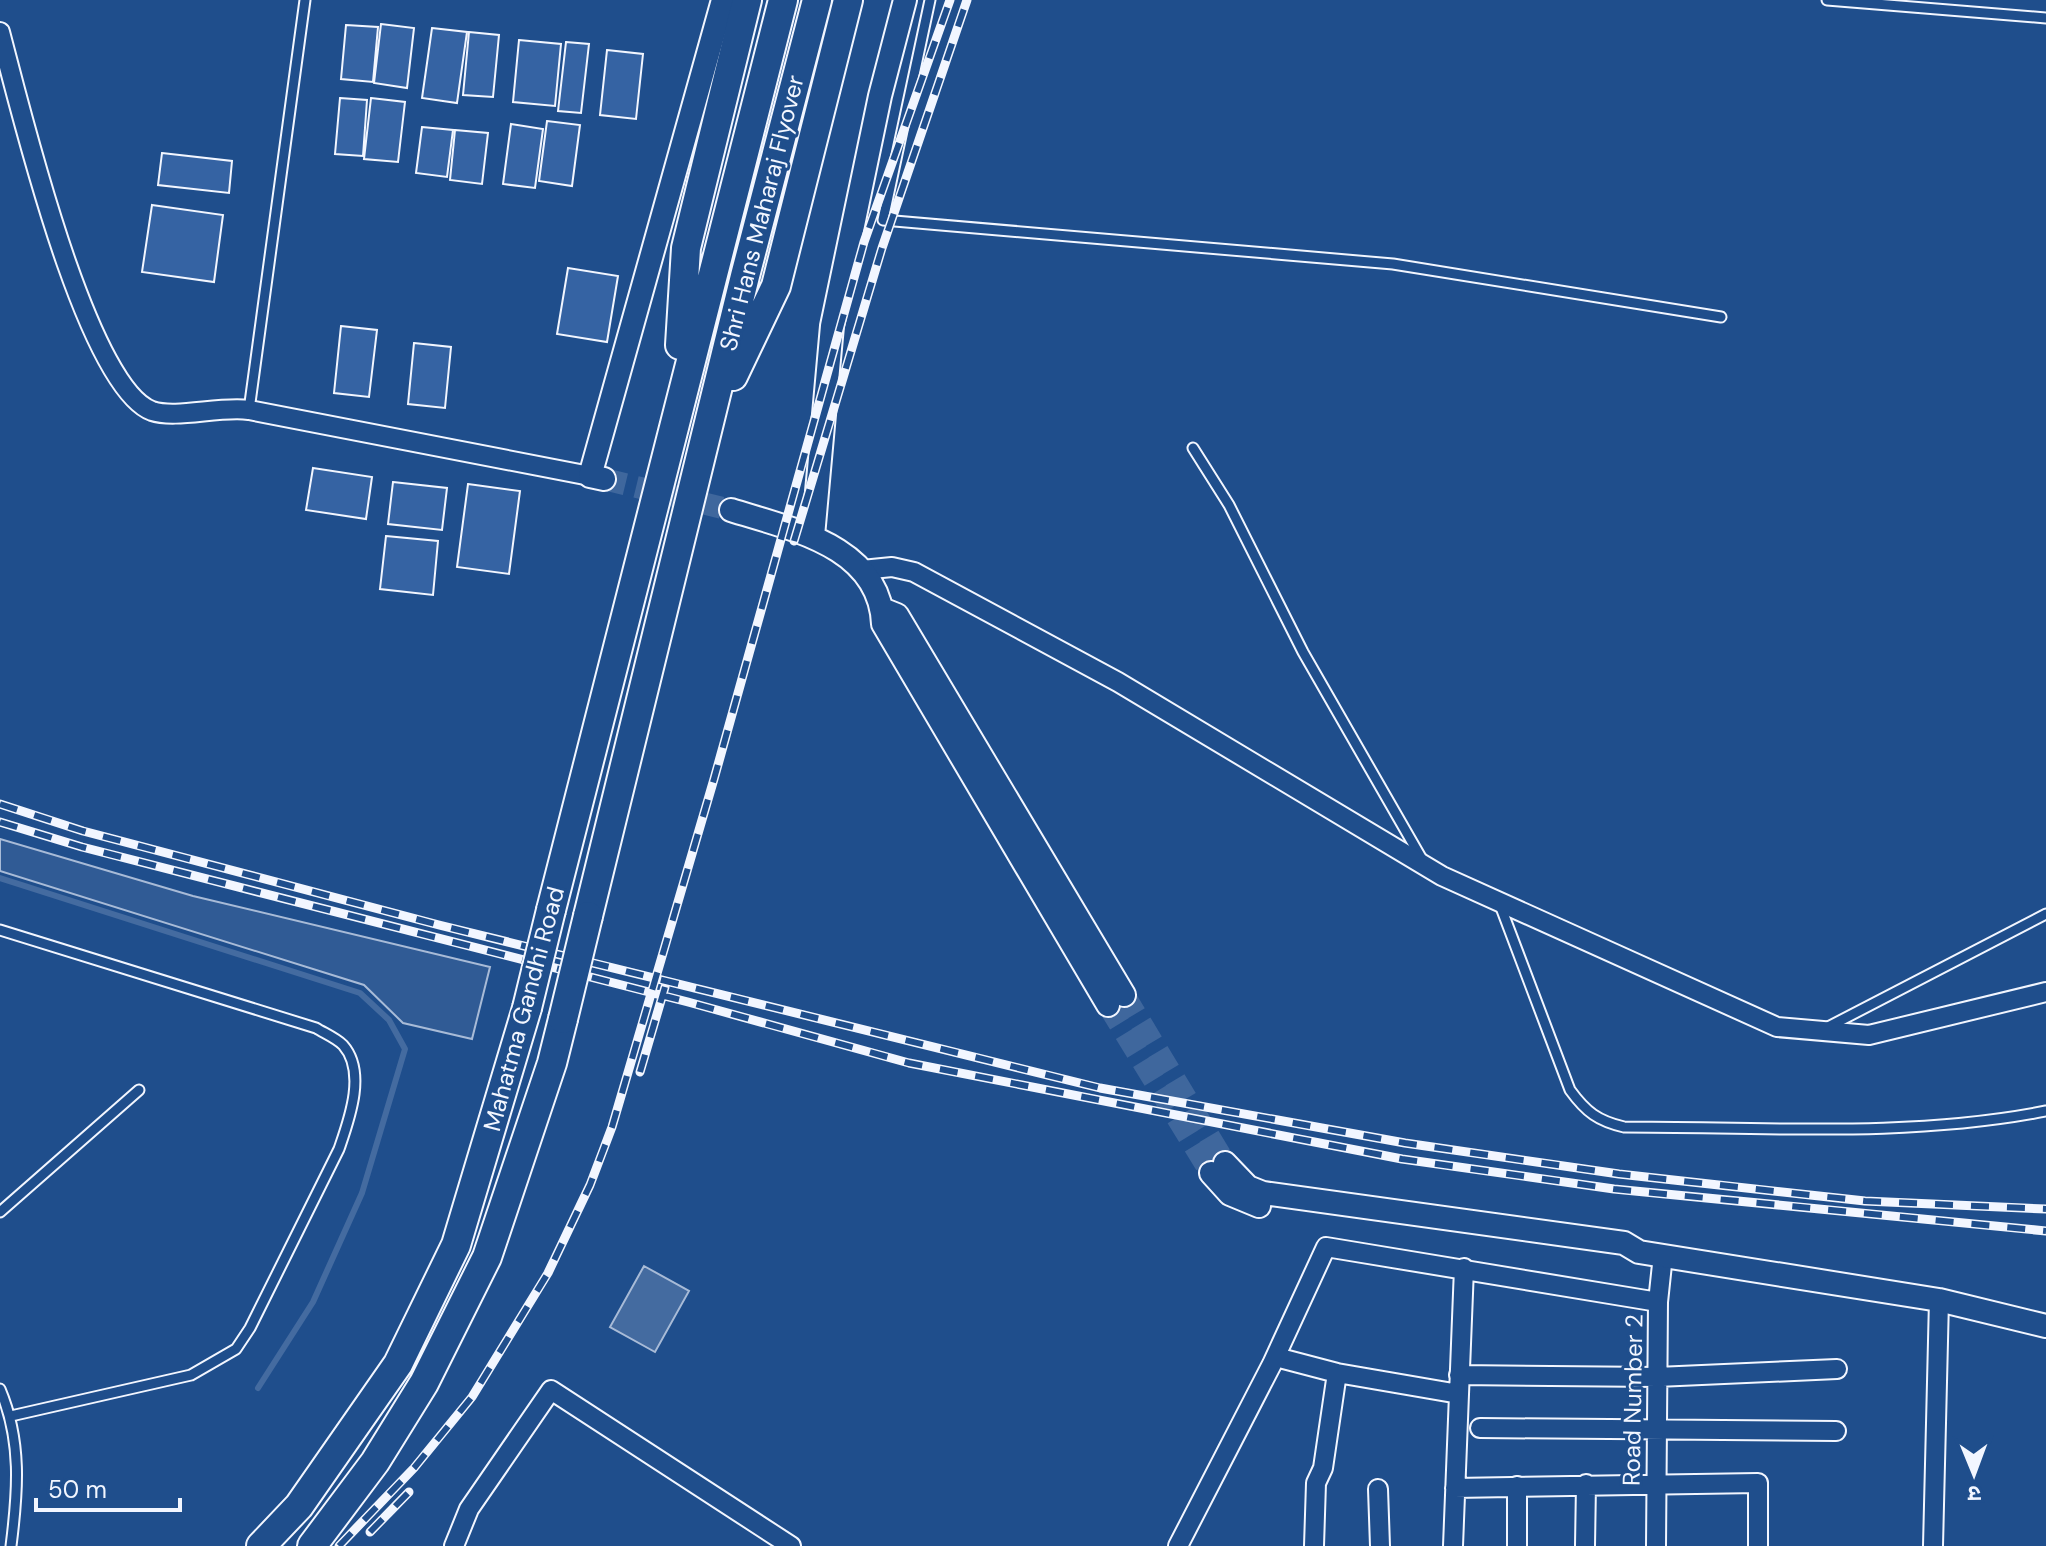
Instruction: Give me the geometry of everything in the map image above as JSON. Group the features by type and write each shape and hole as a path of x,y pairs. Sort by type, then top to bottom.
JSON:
{"main road":[{"path":"675,422 686,248 747,0"},
{"name":"Shri Hans Maharaj Flyover","path":"675,422 783,0"},
{"name":"Shri Hans Maharaj Flyover","path":"708,427 817,0"},
{"path":"708,427 776,286 848,0"},
{"name":"Mahatma Gandhi Road","path":"261,1546 299,1506 398,1364 456,1245 527,1008 675,422"},
{"name":"Mahatma Gandhi Road","path":"312,1546 375,1462 424,1383 487,1257 552,1063 708,427"}],"street":[{"path":"0,32 47,213 110,368 124,391 153,411 171,414 225,407 249,410 597,478 723,0"},
{"path":"813,536 832,326 880,96 905,0"},
{"path":"731,510 813,536 850,557 862,570 882,609 897,615 1116,1000"},
{"path":"862,570 892,567 914,572 1118,682 1425,866 1777,1027 1869,1035 2046,992"},
{"path":"1218,1168 1263,1193 1624,1243 1639,1252 1939,1300 2046,1326"},
{"path":"1178,1546 1276,1357 1326,1247 1658,1302"},
{"name":"Road Number 2","path":"1656,1546 1658,1302 1663,1255"},
{"path":"1453,1546 1464,1268"},
{"path":"1933,1546 1939,1300"},
{"path":"1276,1357 1337,1373 1459,1384 1837,1369"},
{"path":"1314,1546 1316,1483 1323,1468 1337,1373"},
{"path":"454,1546 469,1509 551,1390 791,1546"},
{"path":"1480,1428 1836,1431"},
{"path":"1455,1488 1657,1482 1758,1483 1758,1546"},
{"path":"1585,1546 1586,1484"},
{"path":"1517,1486 1517,1546"},
{"path":"1378,1489 1380,1546"}],"lane":[{"path":"249,410 305,0"},
{"path":"930,0 883,220 1393,264 1721,317"},
{"path":"1827,0 2046,18"},
{"path":"1193,448 1229,505 1303,652 1425,866"},
{"path":"1499,902 1570,1090 1585,1111 1601,1122 1624,1127 1878,1126 2011,1118 2046,1111"},
{"path":"1821,1031 2046,914"},
{"path":"0,930 316,1028 344,1045 355,1078 350,1117 339,1149 250,1328 236,1349 191,1375 11,1416"},
{"path":"0,1212 139,1090"},
{"path":"0,1389 11,1416 19,1481 11,1546"}],"shaded area":[{"path":"0,839 193,896 490,967 472,1039 403,1023 364,985 0,871"},
{"path":"644,1266 689,1291 655,1352 610,1327"}],"building":[{"path":"381,24 414,28 407,88 374,83"},
{"path":"346,25 378,27 373,82 341,79"},
{"path":"432,28 467,32 457,103 422,98"},
{"path":"469,32 499,35 493,97 463,95"},
{"path":"519,40 561,44 555,106 513,102"},
{"path":"566,42 589,44 581,113 558,111"},
{"path":"607,50 643,54 636,119 600,115"},
{"path":"340,98 367,100 363,156 335,154"},
{"path":"371,98 405,102 398,162 364,159"},
{"path":"547,121 580,125 572,186 539,181"},
{"path":"511,124 543,129 535,188 503,184"},
{"path":"422,127 453,130 447,177 416,173"},
{"path":"455,130 488,133 482,184 450,180"},
{"path":"162,153 232,161 229,193 158,185"},
{"path":"152,205 223,215 214,282 142,272"},
{"path":"568,268 618,276 607,342 557,334"},
{"path":"341,326 377,330 369,397 334,393"},
{"path":"414,343 451,347 445,408 408,404"},
{"path":"313,468 372,477 366,519 306,510"},
{"path":"393,482 447,488 442,530 388,524"},
{"path":"468,484 520,491 509,574 457,567"},
{"path":"386,536 438,541 433,595 380,589"}],"waterway":[{"path":"0,878 360,993 389,1020 405,1049 362,1193 313,1302 258,1388"}],"tunnel":[{"path":"604,479 731,510"},
{"path":"1124,995 1225,1163"},
{"path":"1108,1005 1211,1173"}],"railway":[{"path":"339,1546 414,1468 472,1397 548,1273 590,1185 612,1127 714,779 864,242 950,0"},
{"path":"794,541 882,248 967,0"},
{"path":"0,804 83,831 439,925 1100,1088 1405,1143 1619,1174 1865,1201 2046,1209"},
{"path":"0,822 82,847 688,1002 909,1063 1402,1159 1614,1189 2046,1231"},
{"path":"640,1072 665,987"},
{"path":"370,1532 409,1492"}]}
